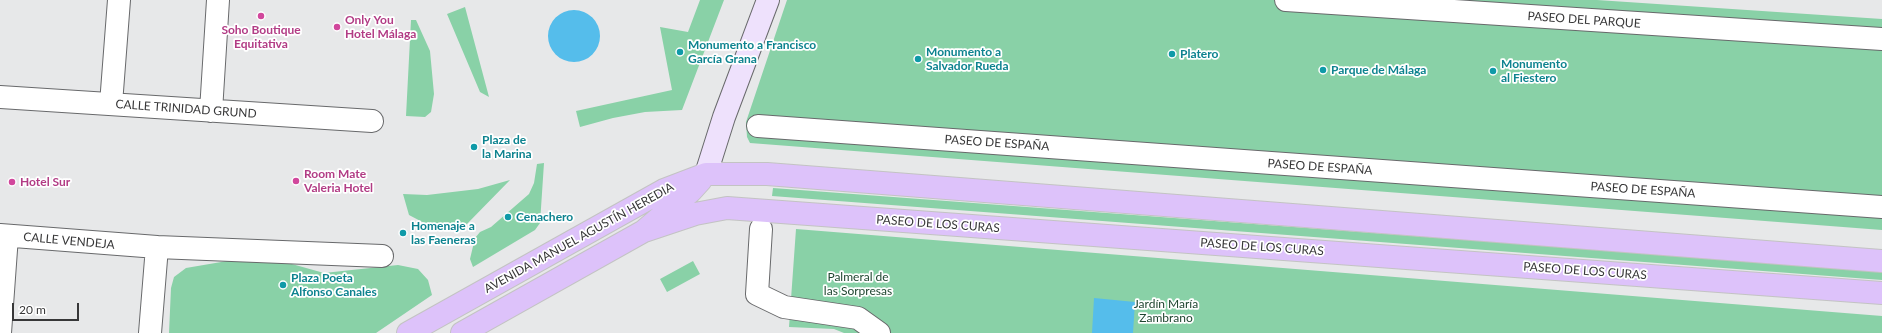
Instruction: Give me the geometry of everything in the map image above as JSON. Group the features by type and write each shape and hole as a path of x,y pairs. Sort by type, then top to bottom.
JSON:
{"main road":[{"name":"AVENIDA MANUEL AGUSTÍN HEREDIA","path":"462,333 644,231 691,191 706,174"},
{"name":"AVENIDA MANUEL AGUSTÍN HEREDIA","path":"408,333 664,190 706,174"},
{"path":"706,174 774,175 1882,260"},
{"name":"PASEO DE LOS CURAS","path":"644,231 694,214 727,208 1882,293"}],"street":[{"path":"111,104 119,0"},
{"path":"211,111 218,0"},
{"path":"706,174 724,117 768,0"},
{"name":"PASEO DEL PARQUE","path":"1286,0 1882,39"},
{"name":"CALLE TRINIDAD GRUND","path":"0,97 372,121"},
{"name":"PASEO DE ESPAÑA","path":"758,126 1882,207"},
{"path":"762,229 757,294 784,307 858,318 879,333"},
{"path":"0,333 4,235"},
{"name":"CALLE VENDEJA","path":"4,235 148,247"},
{"path":"150,333 148,247 382,256"}],"green space":[{"path":"700,0 724,0 682,110 645,112 613,118 580,127 576,111 672,90 660,27 688,32"},
{"name":"Parque de Málaga","path":"787,0 1597,0 1882,19 1882,230 750,143 747,137 746,122"},
{"path":"465,7 489,97 480,92 447,14"},
{"path":"411,20 416,20 430,51 434,94 431,112 425,117 406,116"},
{"path":"544,163 540,223 535,230 473,267 470,259 475,238 480,232 491,227 529,194 534,183 537,164"},
{"path":"510,180 466,225 428,225 409,215 403,194 427,195 478,189"},
{"path":"773,188 1882,271 1882,280 772,196"},
{"name":"Palmeral de las Sorpresas","path":"796,229 1882,316 1882,333 844,333 834,329 789,327"},
{"name":"Plaza Poeta Alfonso Canales","path":"274,259 324,273 398,265 418,269 428,280 432,295 376,333 169,333 171,288 174,277 186,268 233,260"},
{"path":"693,261 700,274 667,292 660,279"}],"water":[{"path":"569,10 579,10 593,17 600,31 600,41 593,55 579,62 569,62 559,58 552,51 548,41 548,31 552,21 559,14"},
{"path":"1094,298 1135,302 1133,333 1092,333"}],"place":[{"name":"Soho Boutique Equitativa","path":"261,16"},
{"name":"Only You Hotel Málaga","path":"337,27"},
{"name":"Monumento a Francisco García Grana","path":"680,52"},
{"name":"Platero","path":"1172,54"},
{"name":"Monumento a Salvador Rueda","path":"918,59"},
{"name":"Parque de Málaga","path":"1323,70"},
{"name":"Monumento al Fiestero","path":"1493,71"},
{"name":"Plaza de la Marina","path":"474,147"},
{"name":"Room Mate Valeria Hotel","path":"296,181"},
{"name":"Hotel Sur","path":"12,182"},
{"name":"Cenachero","path":"508,217"},
{"name":"Homenaje a las Faeneras","path":"403,233"},
{"name":"Plaza Poeta Alfonso Canales","path":"283,285"}],"park label":[{"name":"Jardín María Zambrano","path":"1166,311"}]}
